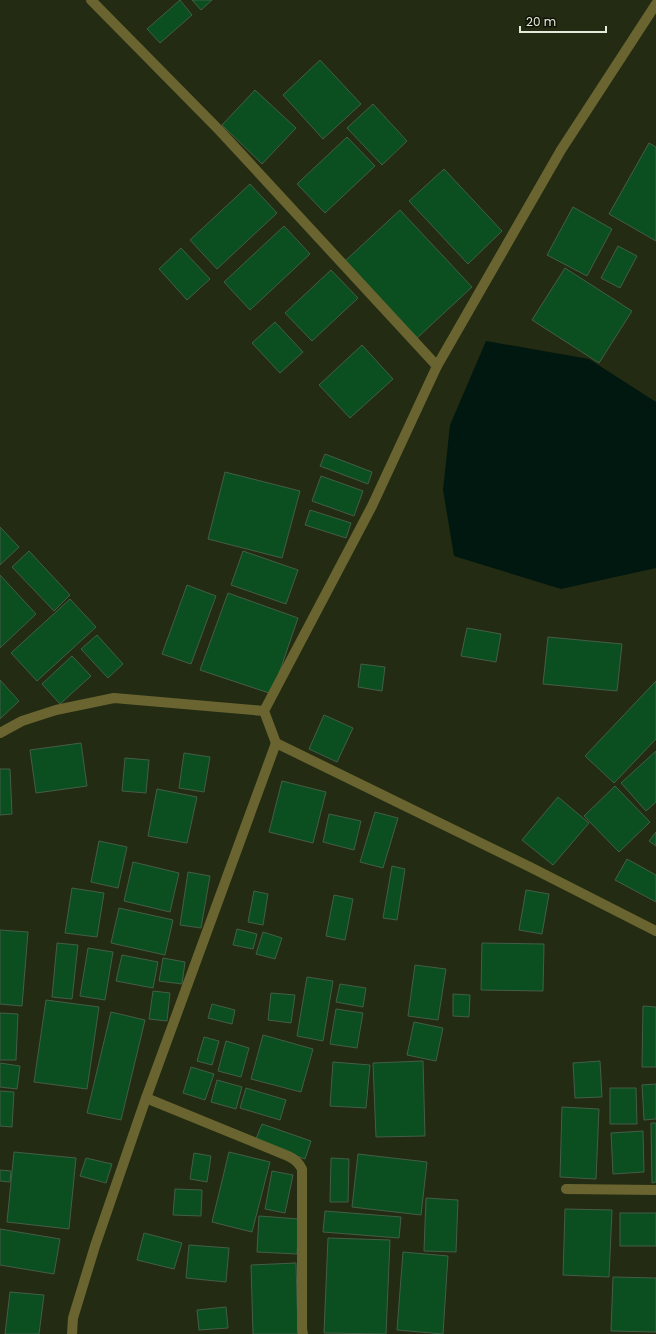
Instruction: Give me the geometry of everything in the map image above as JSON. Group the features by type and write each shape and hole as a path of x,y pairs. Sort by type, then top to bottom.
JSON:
{"street":[{"path":"92,0 220,131 437,366"},
{"path":"72,1334 73,1318 95,1246 146,1098 276,743 264,710 372,506 437,366 561,150 656,4"},
{"path":"0,733 22,722 56,710 114,698 264,710"},
{"path":"276,743 656,930"},
{"path":"146,1098 294,1158 299,1164 302,1169 303,1334"},
{"path":"566,1189 656,1190"}],"shaded area":[{"path":"486,341 589,359 656,402 656,568 561,589 454,556 443,490 450,425"}],"building":[{"path":"180,0 192,15 160,43 147,29"},
{"path":"192,0 212,0 201,10"},
{"path":"320,60 361,104 323,139 283,95"},
{"path":"255,90 296,128 262,164 222,125"},
{"path":"373,104 407,141 382,165 347,128"},
{"path":"347,137 375,166 325,213 297,184"},
{"path":"649,143 656,147 656,241 609,214"},
{"path":"444,169 502,231 468,264 409,201"},
{"path":"250,184 277,213 217,269 190,240"},
{"path":"573,207 612,229 587,276 547,255"},
{"path":"400,210 472,287 417,338 345,261"},
{"path":"284,226 310,254 250,310 224,282"},
{"path":"618,246 637,256 620,288 601,278"},
{"path":"181,248 210,279 187,300 159,269"},
{"path":"565,268 632,311 599,363 532,320"},
{"path":"331,270 358,298 312,341 285,313"},
{"path":"275,322 303,352 280,373 252,343"},
{"path":"362,345 393,379 350,418 319,385"},
{"path":"325,454 372,472 368,484 320,466"},
{"path":"225,472 300,491 282,558 208,539"},
{"path":"321,476 363,491 354,516 312,501"},
{"path":"310,510 351,523 346,538 305,525"},
{"path":"0,527 19,547 0,565"},
{"path":"29,551 70,595 54,611 12,567"},
{"path":"243,551 298,570 286,604 231,585"},
{"path":"0,575 36,614 0,648"},
{"path":"187,585 216,596 191,664 162,654"},
{"path":"228,593 298,618 272,694 200,670"},
{"path":"70,599 96,627 37,681 11,653"},
{"path":"467,628 501,634 496,662 461,656"},
{"path":"97,635 123,664 108,678 81,649"},
{"path":"548,637 622,644 617,691 543,684"},
{"path":"72,656 91,676 60,704 42,684"},
{"path":"361,664 385,667 382,691 358,687"},
{"path":"0,680 19,701 0,719"},
{"path":"656,681 656,739 614,783 585,756"},
{"path":"324,715 353,728 337,762 309,749"},
{"path":"81,743 87,786 36,793 30,750"},
{"path":"656,751 656,802 646,811 621,783"},
{"path":"184,753 210,757 204,792 179,788"},
{"path":"125,758 149,760 146,793 122,791"},
{"path":"0,769 10,769 12,814 0,815"},
{"path":"282,781 326,792 313,843 269,832"},
{"path":"615,786 650,822 619,852 584,816"},
{"path":"157,789 197,797 187,843 148,836"},
{"path":"558,797 589,823 553,865 522,840"},
{"path":"375,812 398,818 383,868 360,862"},
{"path":"329,814 361,821 354,850 323,842"},
{"path":"656,832 656,846 649,841"},
{"path":"99,841 127,847 118,888 91,882"},
{"path":"627,859 656,875 656,902 615,880"},
{"path":"133,862 179,873 170,912 124,901"},
{"path":"392,866 405,869 397,920 383,918"},
{"path":"188,872 210,876 201,928 180,925"},
{"path":"72,888 104,893 97,937 65,933"},
{"path":"526,890 549,894 542,934 519,930"},
{"path":"254,891 268,894 263,925 248,922"},
{"path":"334,895 353,899 345,940 326,936"},
{"path":"119,908 173,920 165,955 111,943"},
{"path":"237,929 257,934 253,949 233,945"},
{"path":"0,930 28,932 22,1006 0,1004"},
{"path":"263,932 282,938 275,959 256,954"},
{"path":"57,943 78,945 72,999 52,997"},
{"path":"482,943 544,944 543,991 481,990"},
{"path":"88,948 113,952 105,1000 80,996"},
{"path":"122,955 158,962 153,988 116,981"},
{"path":"163,958 185,962 182,984 159,981"},
{"path":"415,965 446,969 438,1020 408,1016"},
{"path":"307,977 333,981 323,1041 297,1036"},
{"path":"340,984 366,988 363,1007 336,1002"},
{"path":"153,991 170,993 167,1021 149,1019"},
{"path":"271,993 295,995 291,1023 268,1020"},
{"path":"453,994 470,995 469,1017 453,1016"},
{"path":"46,1000 99,1007 87,1089 34,1082"},
{"path":"212,1004 235,1010 232,1024 208,1018"},
{"path":"643,1006 656,1007 656,1067 642,1067"},
{"path":"336,1009 363,1013 357,1048 330,1044"},
{"path":"111,1012 145,1020 121,1120 87,1113"},
{"path":"0,1013 18,1014 16,1060 0,1060"},
{"path":"414,1022 443,1028 436,1061 407,1055"},
{"path":"263,1035 313,1049 301,1092 251,1079"},
{"path":"204,1037 219,1041 212,1065 197,1061"},
{"path":"226,1041 249,1048 241,1077 218,1071"},
{"path":"423,1061 425,1136 376,1137 373,1063"},
{"path":"600,1061 602,1097 575,1098 573,1063"},
{"path":"333,1062 370,1065 366,1108 330,1106"},
{"path":"0,1063 20,1066 17,1089 0,1087"},
{"path":"191,1067 214,1074 205,1100 183,1093"},
{"path":"217,1080 242,1087 236,1109 211,1102"},
{"path":"656,1084 656,1119 644,1120 642,1085"},
{"path":"246,1088 286,1100 280,1120 240,1108"},
{"path":"610,1088 636,1088 637,1124 610,1124"},
{"path":"0,1091 14,1092 12,1127 0,1126"},
{"path":"562,1107 599,1109 596,1179 560,1177"},
{"path":"651,1123 656,1123 656,1182 652,1183"},
{"path":"262,1124 311,1141 305,1159 255,1141"},
{"path":"643,1131 644,1172 613,1174 611,1133"},
{"path":"14,1152 76,1158 69,1229 7,1222"},
{"path":"229,1152 270,1162 252,1232 212,1222"},
{"path":"194,1153 211,1156 207,1182 190,1179"},
{"path":"358,1154 427,1162 421,1215 352,1207"},
{"path":"86,1158 112,1164 106,1183 80,1176"},
{"path":"331,1158 349,1159 348,1202 330,1202"},
{"path":"0,1170 11,1171 10,1182 0,1181"},
{"path":"272,1171 293,1175 285,1213 265,1209"},
{"path":"175,1189 202,1190 201,1216 173,1215"},
{"path":"426,1198 458,1200 456,1252 424,1251"},
{"path":"565,1209 612,1210 609,1277 563,1275"},
{"path":"325,1211 401,1217 399,1238 323,1232"},
{"path":"620,1213 656,1213 656,1246 620,1246"},
{"path":"259,1216 299,1219 297,1254 257,1252"},
{"path":"0,1229 60,1239 54,1274 0,1265"},
{"path":"144,1233 182,1243 174,1269 137,1260"},
{"path":"328,1238 390,1240 386,1334 324,1333"},
{"path":"189,1245 229,1248 226,1282 186,1278"},
{"path":"403,1252 448,1256 443,1334 397,1330"},
{"path":"296,1263 298,1334 253,1334 251,1265"},
{"path":"613,1277 656,1278 656,1332 611,1331"},
{"path":"10,1292 44,1295 39,1334 5,1334"},
{"path":"226,1307 228,1328 199,1330 197,1310"}]}
